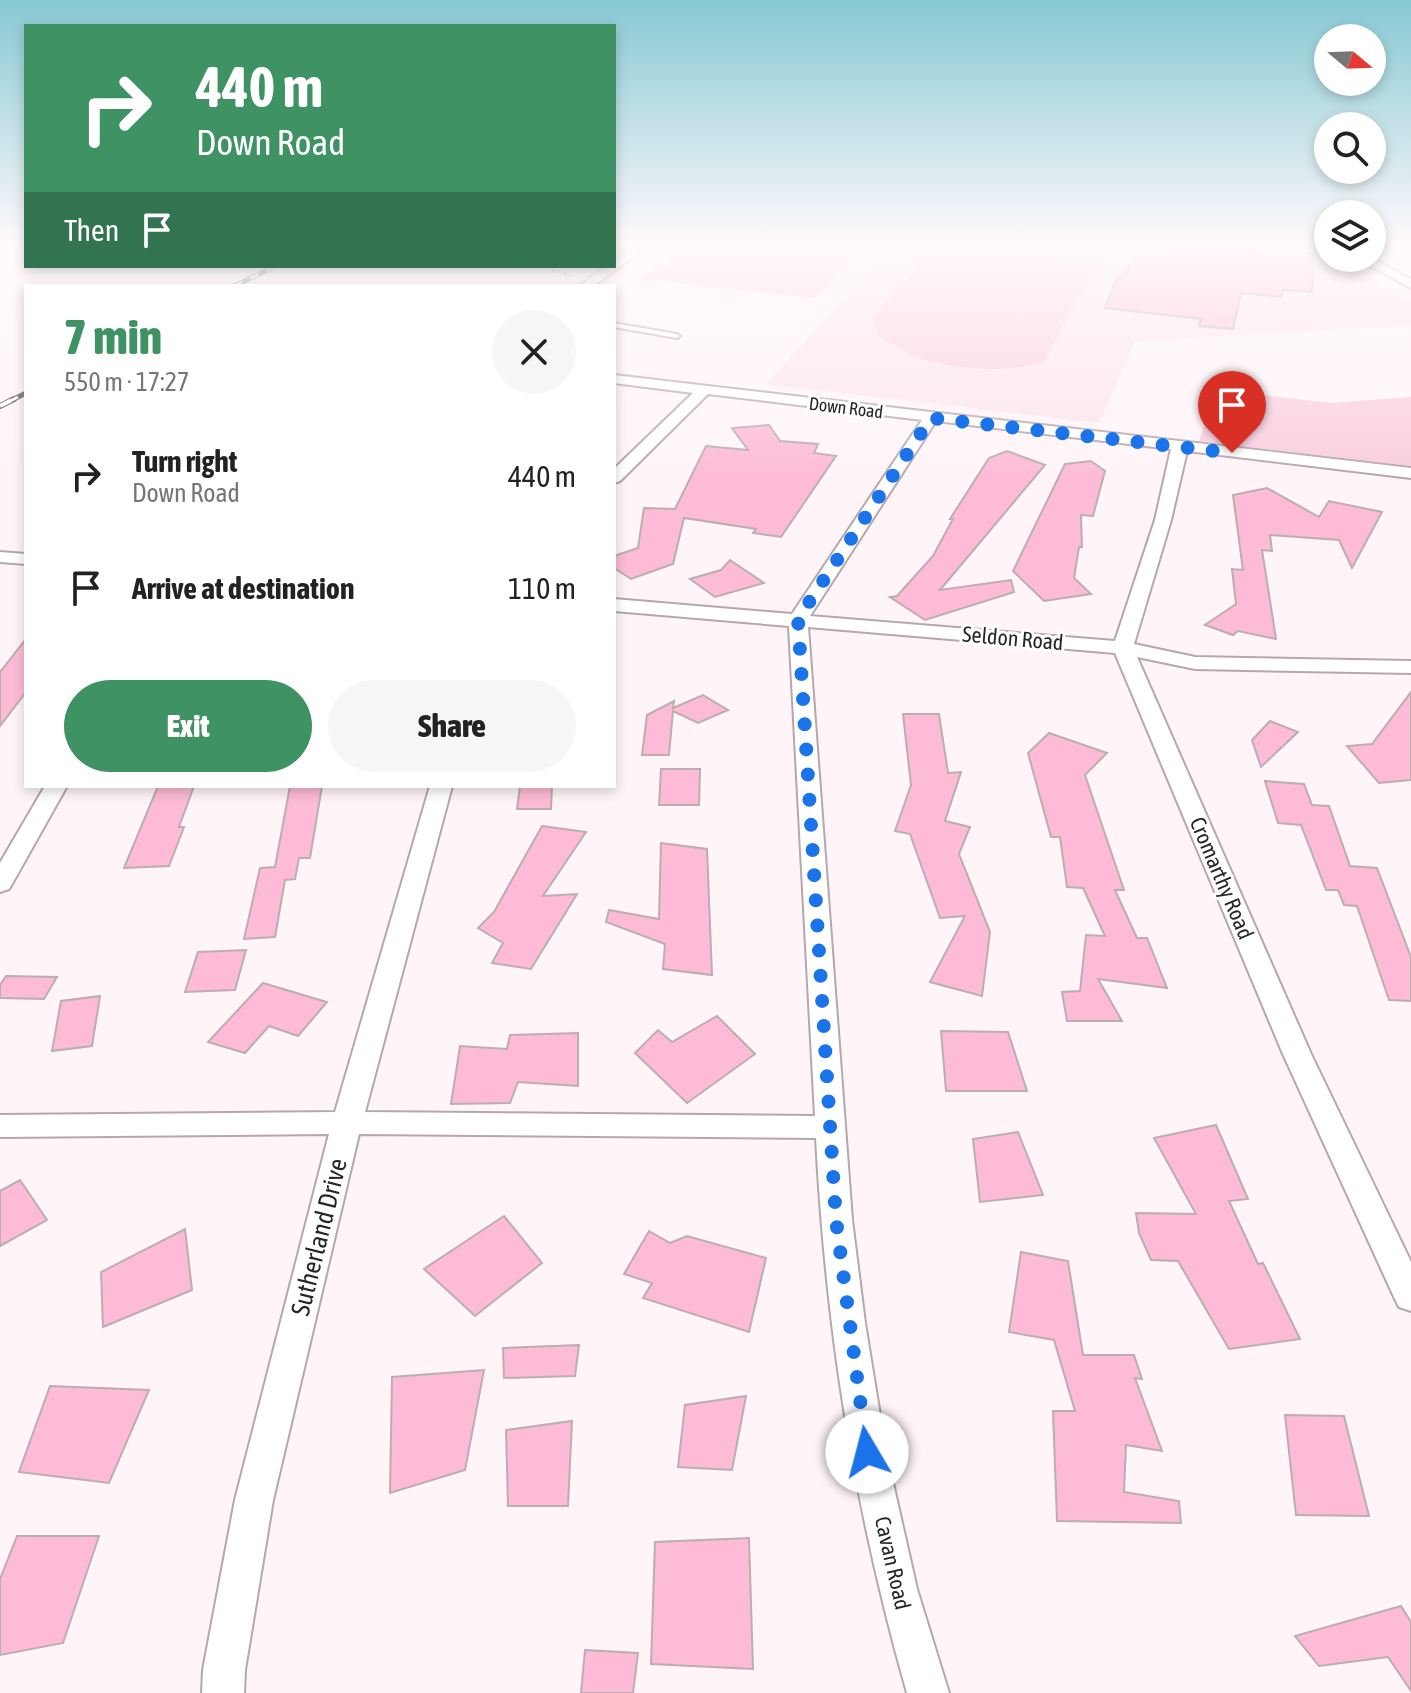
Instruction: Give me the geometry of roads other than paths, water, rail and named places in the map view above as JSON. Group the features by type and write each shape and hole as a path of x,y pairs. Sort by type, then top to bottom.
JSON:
{"street":[{"name":"Down Road","path":"616,379 1411,473"},
{"path":"616,476 704,390"},
{"path":"798,619 931,418"},
{"path":"1123,648 1163,520 1180,446"},
{"path":"1393,473 1411,484"},
{"path":"0,557 24,559"},
{"name":"Seldon Road","path":"616,605 1123,648 1195,663 1411,667"},
{"name":"Cavan Road","path":"798,619 836,1220 867,1452 897,1589 928,1693"},
{"name":"Cromarthy Road","path":"1123,648 1291,1039 1411,1297"},
{"path":"0,884 55,788"},
{"name":"Sutherland Drive","path":"223,1693 224,1670 254,1500 347,1123 440,788"},
{"path":"0,1126 347,1123 830,1127"}],"lane":[{"path":"616,325 677,336"}],"railway":[{"path":"0,406 24,394"}]}
